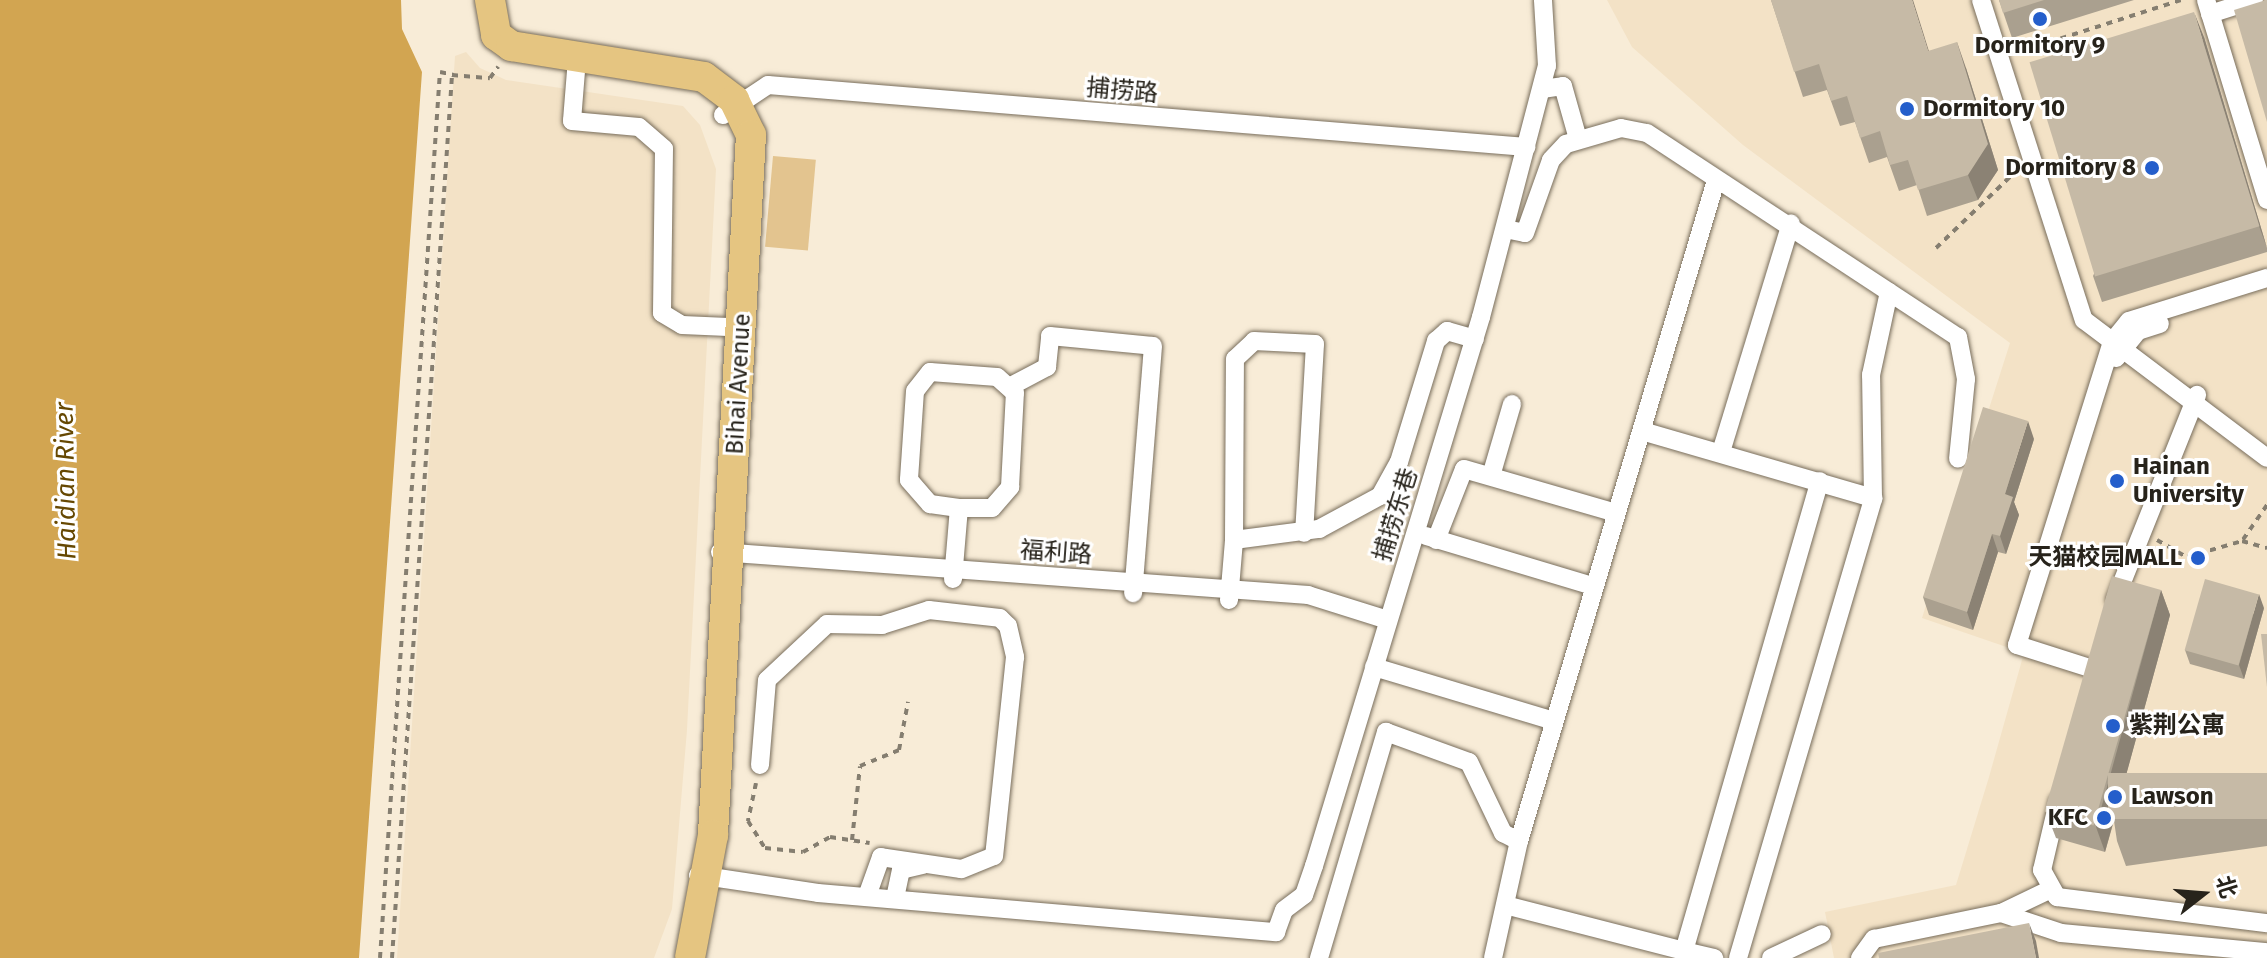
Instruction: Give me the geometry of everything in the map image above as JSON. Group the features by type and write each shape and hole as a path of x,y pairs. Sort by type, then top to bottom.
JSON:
{"main road":[{"path":"477,0 480,38 503,58 576,71 683,84 730,110"},
{"path":"490,0 496,35 511,46 693,74 730,110"},
{"name":"Bihai Avenue","path":"723,557 728,327 736,170 730,110"},
{"name":"Bihai Avenue","path":"690,958 702,876 751,135 730,110"},
{"name":"Bihai Avenue","path":"675,958 702,876"}],"street":[{"name":"捕捞东巷","path":"895,898 1276,932 1284,910 1304,895 1475,339 1505,229 1542,89 1549,44 1543,0"},
{"path":"1981,0 2005,56 2094,316 2121,343"},
{"path":"1993,0 2005,56"},
{"path":"2254,0 2208,7 2267,200"},
{"path":"576,71 571,130 639,127 658,139 667,160 658,303 671,322 728,327"},
{"path":"2012,77 2032,156 2084,320 2121,343 2267,458"},
{"name":"捕捞路","path":"730,110 768,85 1526,147"},
{"path":"1542,89 1563,86 1578,139"},
{"path":"1505,229 1525,233 1556,150 1578,139 1634,128 1791,223 1958,337 1966,379 1958,459"},
{"path":"1493,958 1509,906 1519,841 1716,180"},
{"path":"1721,452 1791,223"},
{"path":"2096,670 2017,645 2104,373 2129,321 2267,278"},
{"path":"2121,343 2138,331 2267,290"},
{"path":"1738,958 1873,498 1871,375 1889,292"},
{"path":"1234,540 1304,533 1380,496 1399,462 1436,341 1447,331 1475,339"},
{"path":"1011,386 1047,367 1050,336 1153,346 1134,588"},
{"path":"1230,595 1234,540 1235,359 1254,341 1315,344 1304,533"},
{"path":"930,372 987,375 1011,386 1006,498 992,508 930,504 909,480 917,383 930,372"},
{"path":"2195,400 2267,448"},
{"path":"2108,625 2195,400"},
{"path":"1491,476 1512,404"},
{"path":"1642,431 1873,498"},
{"path":"1436,540 1464,469 1616,513"},
{"path":"1684,951 1820,481"},
{"path":"953,574 959,508"},
{"path":"1415,533 1593,586"},
{"name":"福利路","path":"723,557 1230,595 1308,595 1387,625"},
{"path":"760,765 767,680 827,624 882,625 929,610 1000,618 1015,647 998,844 994,856 973,868 879,858 867,896"},
{"path":"1374,667 1554,721"},
{"path":"1355,729 1384,737"},
{"path":"1319,958 1386,732 1469,762 1503,833 1519,841"},
{"path":"2049,890 2042,858 2063,786"},
{"path":"702,876 895,898 901,870 937,864"},
{"path":"1860,958 1874,939 2001,913 2049,890"},
{"path":"2049,890 2075,903 2267,923"},
{"path":"1509,906 1714,958"},
{"path":"2001,913 2061,933 2267,956"},
{"path":"1771,958 1791,953 1822,934"}],"path":[{"path":"2005,56 2181,0"},
{"path":"380,958 440,72 490,78 503,58"},
{"path":"392,958 456,75"},
{"path":"1936,248 2032,156"},
{"path":"2242,541 2267,505"},
{"path":"2146,531 2187,557 2242,541 2267,548"},
{"path":"852,840 860,766 899,750 908,702"},
{"path":"760,765 748,821 759,844 803,852 825,838 852,840 869,843 879,858"}],"shaded area":[{"name":"Hainan University","path":"1607,0 2267,0 2267,958 1834,958 1825,912 1956,885 1989,777 2024,653 1922,618 2010,343 1743,145 1632,47"},
{"path":"466,52 480,68 506,80 683,106 700,125 716,169 687,730 672,909 654,958 397,958 455,56"},
{"path":"773,156 816,160 808,250 765,247"}],"water":[{"name":"Haidian River","path":"0,0 401,0 402,29 422,72 359,958 0,958"}],"building":[{"name":"Dormitory 10","path":"1771,0 1912,0 1928,51 1957,42 1988,144 1968,175 1918,190 1908,160 1890,165 1880,131 1860,138 1847,96 1831,101 1819,64 1794,72"},
{"path":"1999,0 2044,0 2003,13"},
{"path":"2267,0 2267,122 2234,10"},
{"name":"Dormitory 8","path":"2194,12 2259,226 2095,277 2030,62"},
{"path":"1983,407 2028,421 2005,494 2013,497 2000,536 1992,534 1967,612 1923,597"},
{"name":"紫荆公寓","path":"2112,576 2161,590 2093,826 2044,812"},
{"name":"紫荆公寓","path":"2205,579 2259,594 2238,666 2185,650"},
{"path":"2261,634 2267,634 2267,687"},
{"path":"2108,773 2267,773 2267,819 2108,819"},
{"path":"2029,923 2036,958 1879,958 1878,953"}],"place":[{"name":"Dormitory 9","path":"2040,19"},
{"name":"Dormitory 10","path":"1907,109"},
{"name":"Dormitory 8","path":"2152,168"},
{"name":"Hainan University","path":"2117,481"},
{"name":"天猫校园MALL","path":"2198,558"},
{"name":"紫荆公寓","path":"2113,726"},
{"name":"Lawson","path":"2115,797"},
{"name":"KFC","path":"2104,818"}]}
